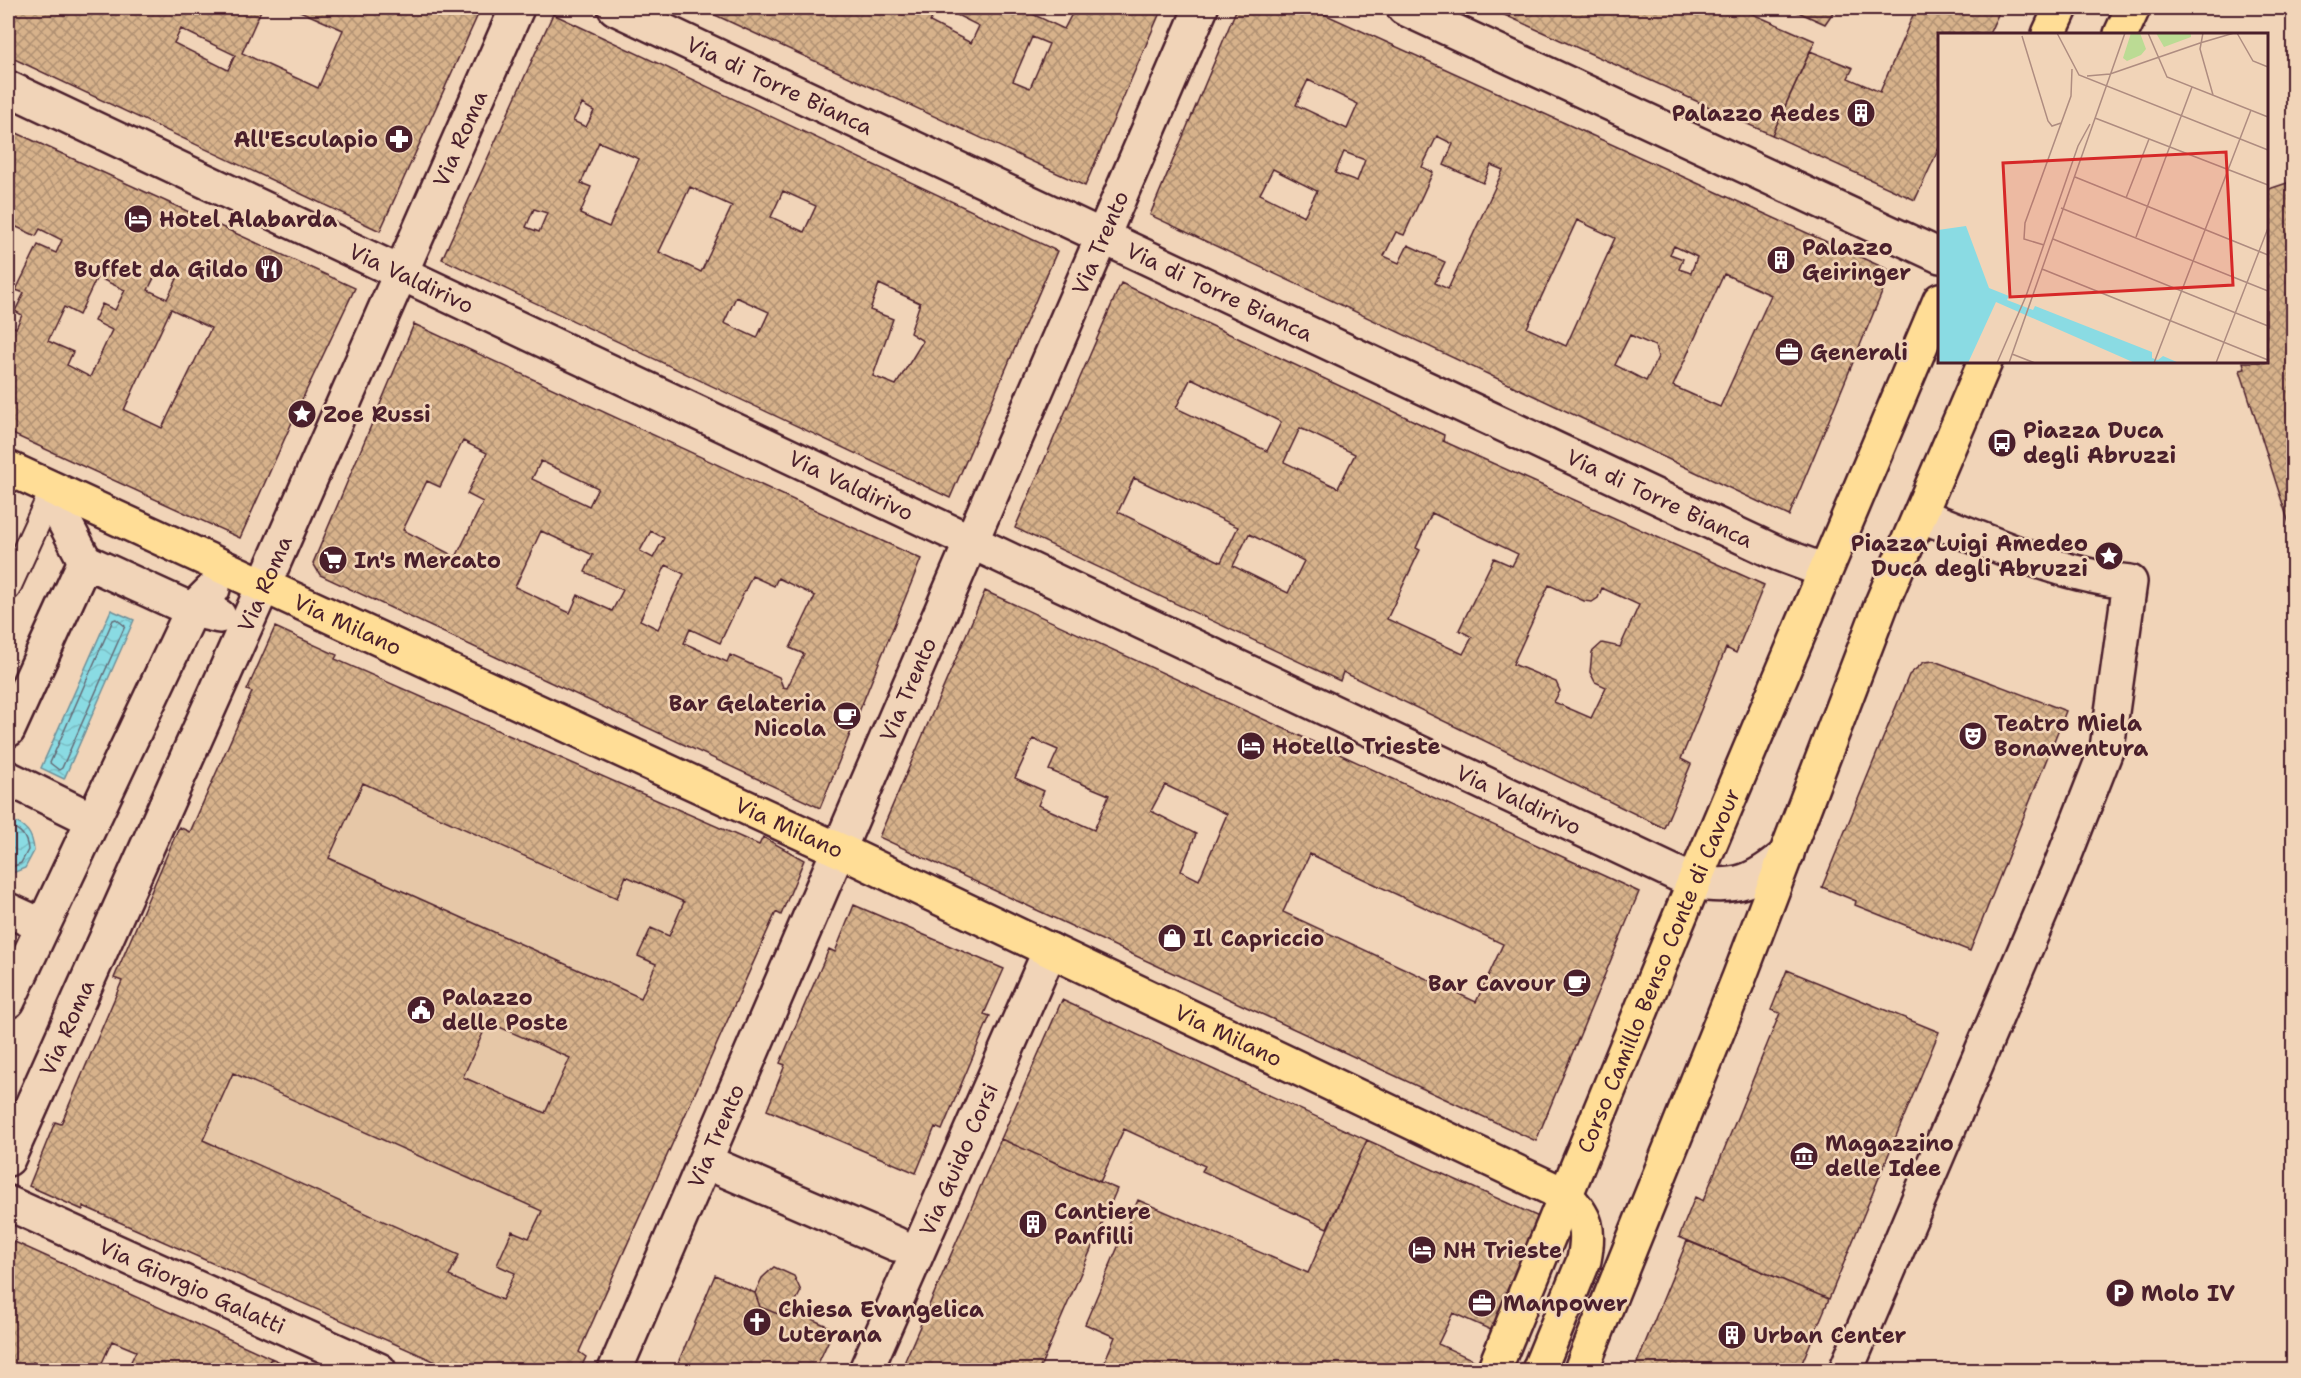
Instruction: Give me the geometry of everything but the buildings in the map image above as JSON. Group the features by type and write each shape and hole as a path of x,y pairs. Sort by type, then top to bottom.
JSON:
{"main road":[{"path":"2049,33 2061,8"},
{"path":"2121,33 2133,8"},
{"path":"1825,571 1938,305"},
{"path":"1581,1371 1787,854 1882,603 1922,516 1985,363"},
{"name":"Via Milano","path":"8,468 839,850 1565,1195"},
{"name":"Corso Camillo Benso Conte di Cavour","path":"1494,1371 1694,882 1825,571"},
{"path":"1539,1371 1584,1260 1588,1241 1586,1222 1565,1195"}],"street":[{"name":"Via Roma","path":"8,1159 263,587 517,8"},
{"name":"Via di Torre Bianca","path":"615,8 1779,554 1825,571"},
{"name":"Via Trento","path":"615,1371 1201,8"},
{"path":"1404,8 1938,255"},
{"name":"Via Valdirivo","path":"8,88 1694,882 1718,886 1743,883 1766,872 1787,854"},
{"path":"1845,1371 2059,870 2107,748 2130,582 2100,580 2021,554 1922,516"},
{"path":"8,1001 93,820 208,605 85,561 64,521"},
{"path":"8,730 85,561"},
{"path":"8,778 93,820"},
{"path":"8,910 43,926"},
{"name":"Via Guido Corsi","path":"866,1371 1050,950"},
{"path":"720,1168 896,1244"},
{"name":"Via Giorgio Galatti","path":"8,1203 379,1371"}],"lane":[{"path":"8,588 53,489"}],"shaded area":[{"name":"Palazzo delle Poste","path":"275,627 337,655 335,660 758,844 763,837 804,860 781,915 776,913 580,1352 586,1357 580,1370 454,1370 84,1206 83,1210 29,1186 55,1122 61,1123 122,982 114,978 179,827 190,831 252,693 247,690"}],"water":[{"path":"111,610 134,620 64,779 41,768"},
{"path":"8,820 24,827 30,835 34,851 25,868 8,875"}],"place":[{"name":"Palazzo Aedes","path":"1861,113"},
{"name":"All'Esculapio","path":"399,139"},
{"name":"Hotel Alabarda","path":"138,219"},
{"name":"Palazzo Geiringer","path":"1781,260"},
{"name":"Buffet da Gildo","path":"269,269"},
{"name":"Generali","path":"1789,352"},
{"name":"Zoe Russi","path":"302,414"},
{"name":"Piazza Duca degli Abruzzi","path":"2002,443"},
{"name":"Piazza Luigi Amedeo Duca degli Abruzzi","path":"2109,556"},
{"name":"In's Mercato","path":"333,560"},
{"name":"Bar Gelateria Nicola","path":"847,716"},
{"name":"Teatro Miela Bonawentura","path":"1973,736"},
{"name":"Hotello Trieste","path":"1251,746"},
{"name":"Il Capriccio","path":"1172,938"},
{"name":"Bar Cavour","path":"1577,983"},
{"name":"Palazzo delle Poste","path":"421,1010"},
{"name":"Magazzino delle Idee","path":"1804,1156"},
{"name":"Cantiere Panfilli","path":"1033,1224"},
{"name":"NH Trieste","path":"1422,1250"},
{"name":"Molo IV","path":"2120,1293"},
{"name":"Manpower","path":"1482,1303"},
{"name":"Chiesa Evangelica Luterana","path":"757,1322"},
{"name":"Urban Center","path":"1732,1335"}]}
